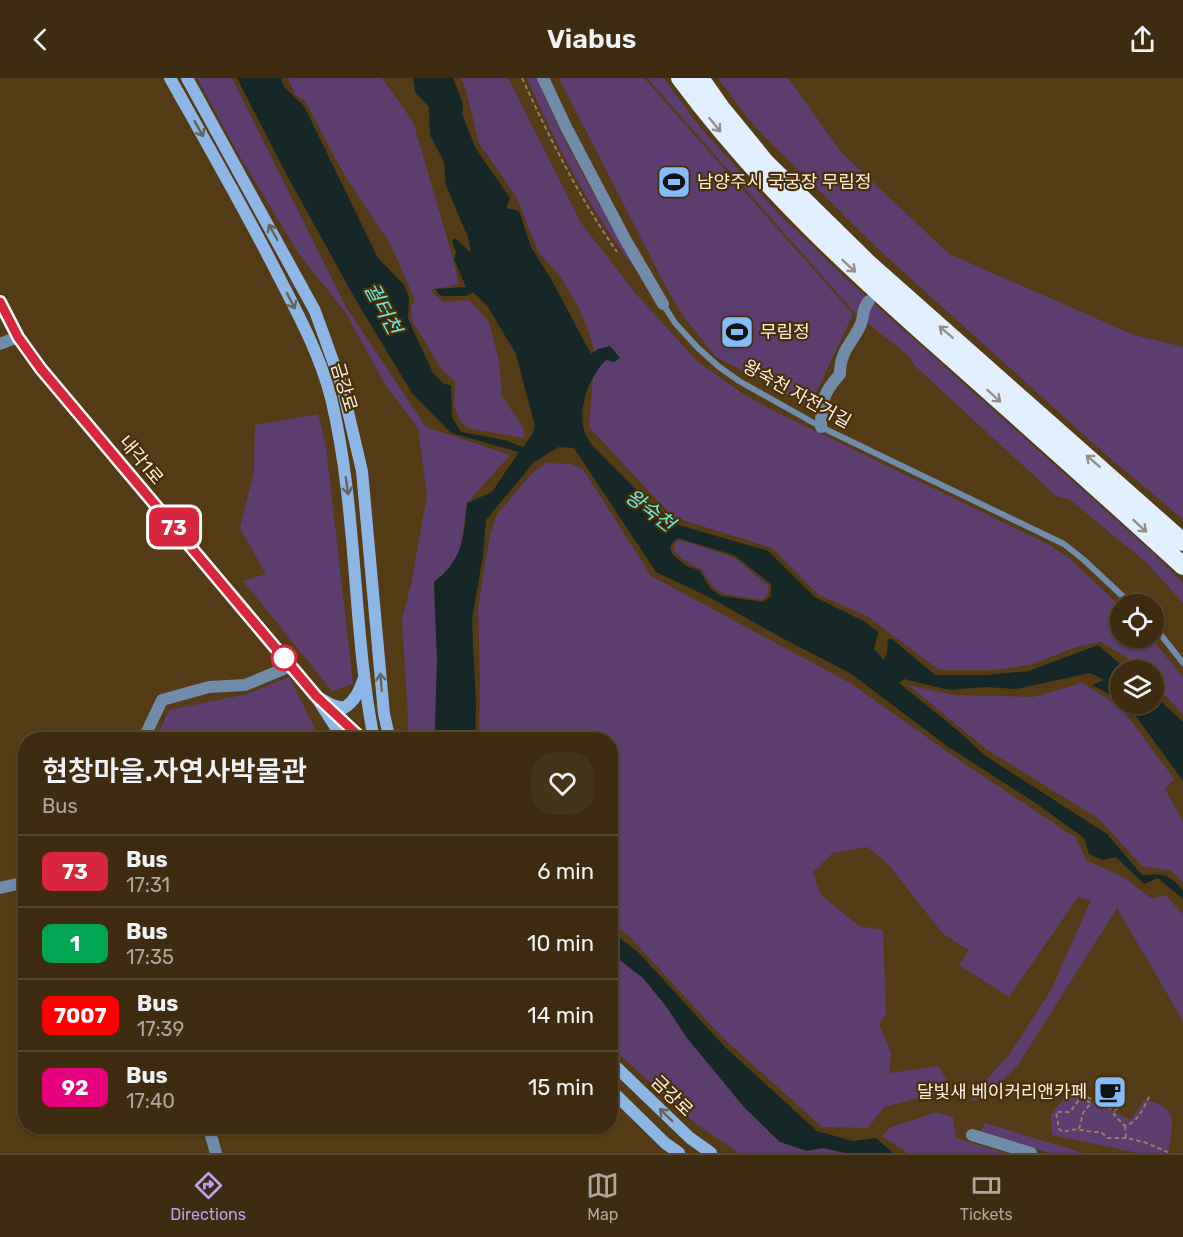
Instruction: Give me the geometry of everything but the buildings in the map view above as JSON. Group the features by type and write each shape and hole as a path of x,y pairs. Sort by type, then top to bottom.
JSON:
{"highway":[{"path":"680,78 714,124 751,167 820,239 1183,566"},
{"path":"700,78 721,108 766,163 869,264 1183,542"}],"main road":[{"name":"금강로","path":"170,78 266,252 307,332 330,395 342,447 350,506 365,675 373,732"},
{"name":"금강로","path":"187,78 315,311 342,386 362,471 384,714 388,732"},
{"path":"316,696 332,705 344,708 358,694 365,675"},
{"path":"316,696 339,732"},
{"name":"금강로","path":"618,1069 690,1138 711,1153"},
{"path":"618,1097 678,1153"}],"street":[{"path":"543,78 625,239 663,304"},
{"path":"821,427 821,403 828,387 840,374 840,361 847,344 861,323 864,306 869,301"},
{"name":"내각1로","path":"0,302 18,337 41,369 316,696 354,732"},
{"path":"0,344 18,337"},
{"path":"147,732 162,700 209,687 245,685 291,666"},
{"path":"0,888 18,884"},
{"path":"211,1134 216,1153"},
{"path":"972,1135 1031,1153"}],"lane":[{"name":"왕숙천 자전거길","path":"663,304 675,323 698,348 739,381 821,427 1064,544 1120,594"},
{"path":"1164,639 1183,663"}],"path":[{"path":"522,78 569,176 619,255"},
{"path":"1125,1126 1131,1124 1136,1118 1150,1095"},
{"path":"1115,1111 1081,1098 1070,1112 1056,1112 1059,1129 1063,1132 1079,1128 1094,1133 1101,1132 1108,1138 1126,1138 1144,1142 1170,1153"},
{"path":"1079,1128 1083,1113 1092,1101"},
{"path":"1118,1106 1114,1115 1125,1126 1126,1138"}],"shaded area":[{"path":"197,78 232,78 346,307 426,427 510,455 467,503 460,552 447,572 434,582 437,659 436,732 407,732 402,619 411,585 427,495 418,428 386,386 346,313 299,254 240,157"},
{"path":"288,78 382,78 413,122 459,284 430,290 443,302 469,300 489,322 499,362 502,396 523,427 525,438 471,429 462,423 454,407 455,381 443,371 412,321 411,304 415,303 414,298 391,245 345,176 305,101 295,95"},
{"path":"461,78 508,78 581,223 636,294 697,361 743,394 772,410 1050,545 1069,558 1110,597 1110,647 1101,642 1076,647 1030,665 994,670 939,670 867,616 819,595 772,548 673,517 589,427 595,352 587,326 560,276 538,252 517,198 479,143"},
{"path":"527,78 537,78 572,154 640,275 607,229 577,180"},
{"name":"남양주시 국궁장 무림정","path":"559,78 644,78 853,314 810,406 716,357 684,317 665,285"},
{"path":"647,78 664,78 699,126 778,213 851,283 1153,553 1183,583 1183,603 1147,563 1069,499 1056,496 915,366 909,356 855,313"},
{"path":"718,78 788,78 841,152 949,254 1134,335 1183,347 1183,519 1104,453 877,248 754,126"},
{"path":"318,414 326,447 353,684 332,691 243,581 266,574 240,528 254,471 255,425"},
{"path":"546,463 570,464 583,469 651,576 850,683 1076,838 1086,860 1125,878 1152,899 1165,895 1183,914 1183,1021 1117,908 1018,1065 993,1090 972,1102 971,1096 1009,1055 1051,990 1091,900 1078,897 1009,997 959,965 969,950 943,934 888,864 867,847 833,853 813,872 821,895 859,926 883,930 886,1014 879,1024 891,1053 889,1073 939,1066 951,1090 884,1107 868,1128 822,1127 721,1036 628,935 618,927 618,732 479,732 478,609 489,540 496,516 531,474"},
{"path":"677,540 735,558 769,586 768,593 763,600 724,594 713,587 702,570 684,560 673,550"},
{"path":"1111,648 1159,648 1183,677 1183,715 1164,694 1164,660 1131,660"},
{"path":"289,677 316,732 159,732 169,710 247,694"},
{"path":"1082,683 1110,700 1110,714 1126,714 1174,779 1165,789 1183,821 1183,883 1172,871 1142,866 1099,819 986,749 908,685 954,695 1033,697"},
{"path":"618,959 643,978 666,1006 687,1038 744,1107 780,1142 807,1151 823,1148 845,1153 739,1153 695,1123 618,1053"},
{"path":"1069,1091 1131,1120 1144,1100 1164,1107 1169,1111 1172,1125 1168,1153 1138,1153 1052,1135 1051,1115"},
{"path":"936,1112 953,1117 956,1138 1005,1153 908,1153 882,1136 889,1128"},
{"path":"985,1123 1083,1153 1050,1153 980,1132"}],"water":[{"path":"237,78 281,78 284,87 304,106 378,258 404,285 409,298 408,319 433,373 443,383 451,386 452,417 461,432 504,440 523,447 532,435 535,426 516,354 488,307 473,292 466,296 441,296 435,289 466,287 454,259 456,252 452,241 455,238 471,253 468,236 446,185 444,162 430,135 429,107 415,92 413,78 453,78 463,104 462,114 476,149 510,198 506,208 519,211 531,247 591,354 598,349 610,346 620,358 614,362 606,360 599,368 584,401 583,425 592,445 668,522 768,551 815,597 865,622 878,632 874,649 884,660 888,639 892,639 935,675 988,675 1029,671 1098,645 1115,660 1110,660 1110,695 1092,685 1104,680 1090,673 1016,689 985,687 949,690 904,679 899,683 962,734 984,755 1107,834 1142,875 1161,875 1173,880 1183,890 1183,899 1158,878 1144,884 1116,857 1102,860 1089,854 1084,838 1037,804 947,746 850,673 709,597 656,572 574,448 559,447 534,462 486,520 483,555 472,620 475,732 436,732 437,659 434,582 451,565 460,547 467,503 492,492 519,452 451,433 412,393 357,302 284,170","holes":["677,538 734,555 771,584 771,596 763,602 721,596 711,589 699,570 686,566 672,554 670,546"]},
{"path":"1164,704 1183,722 1183,781 1134,714 1164,714"},
{"path":"618,936 639,953 725,1047 817,1131 853,1141 876,1138 893,1153 845,1153 823,1148 807,1151 780,1142 744,1107 687,1038 666,1006 643,978 618,959"}],"bus line":[{"name":"73","path":"0,302 18,337 41,369 316,696 354,732"}],"place":[{"name":"남양주시 국궁장 무림정","path":"674,182"},
{"name":"무림정","path":"737,332"},
{"name":"달빛새 베이커리앤카페","path":"1110,1092"}],"water label":[{"name":"궐터천","path":"383,308"},
{"name":"왕숙천","path":"650,510"}]}
